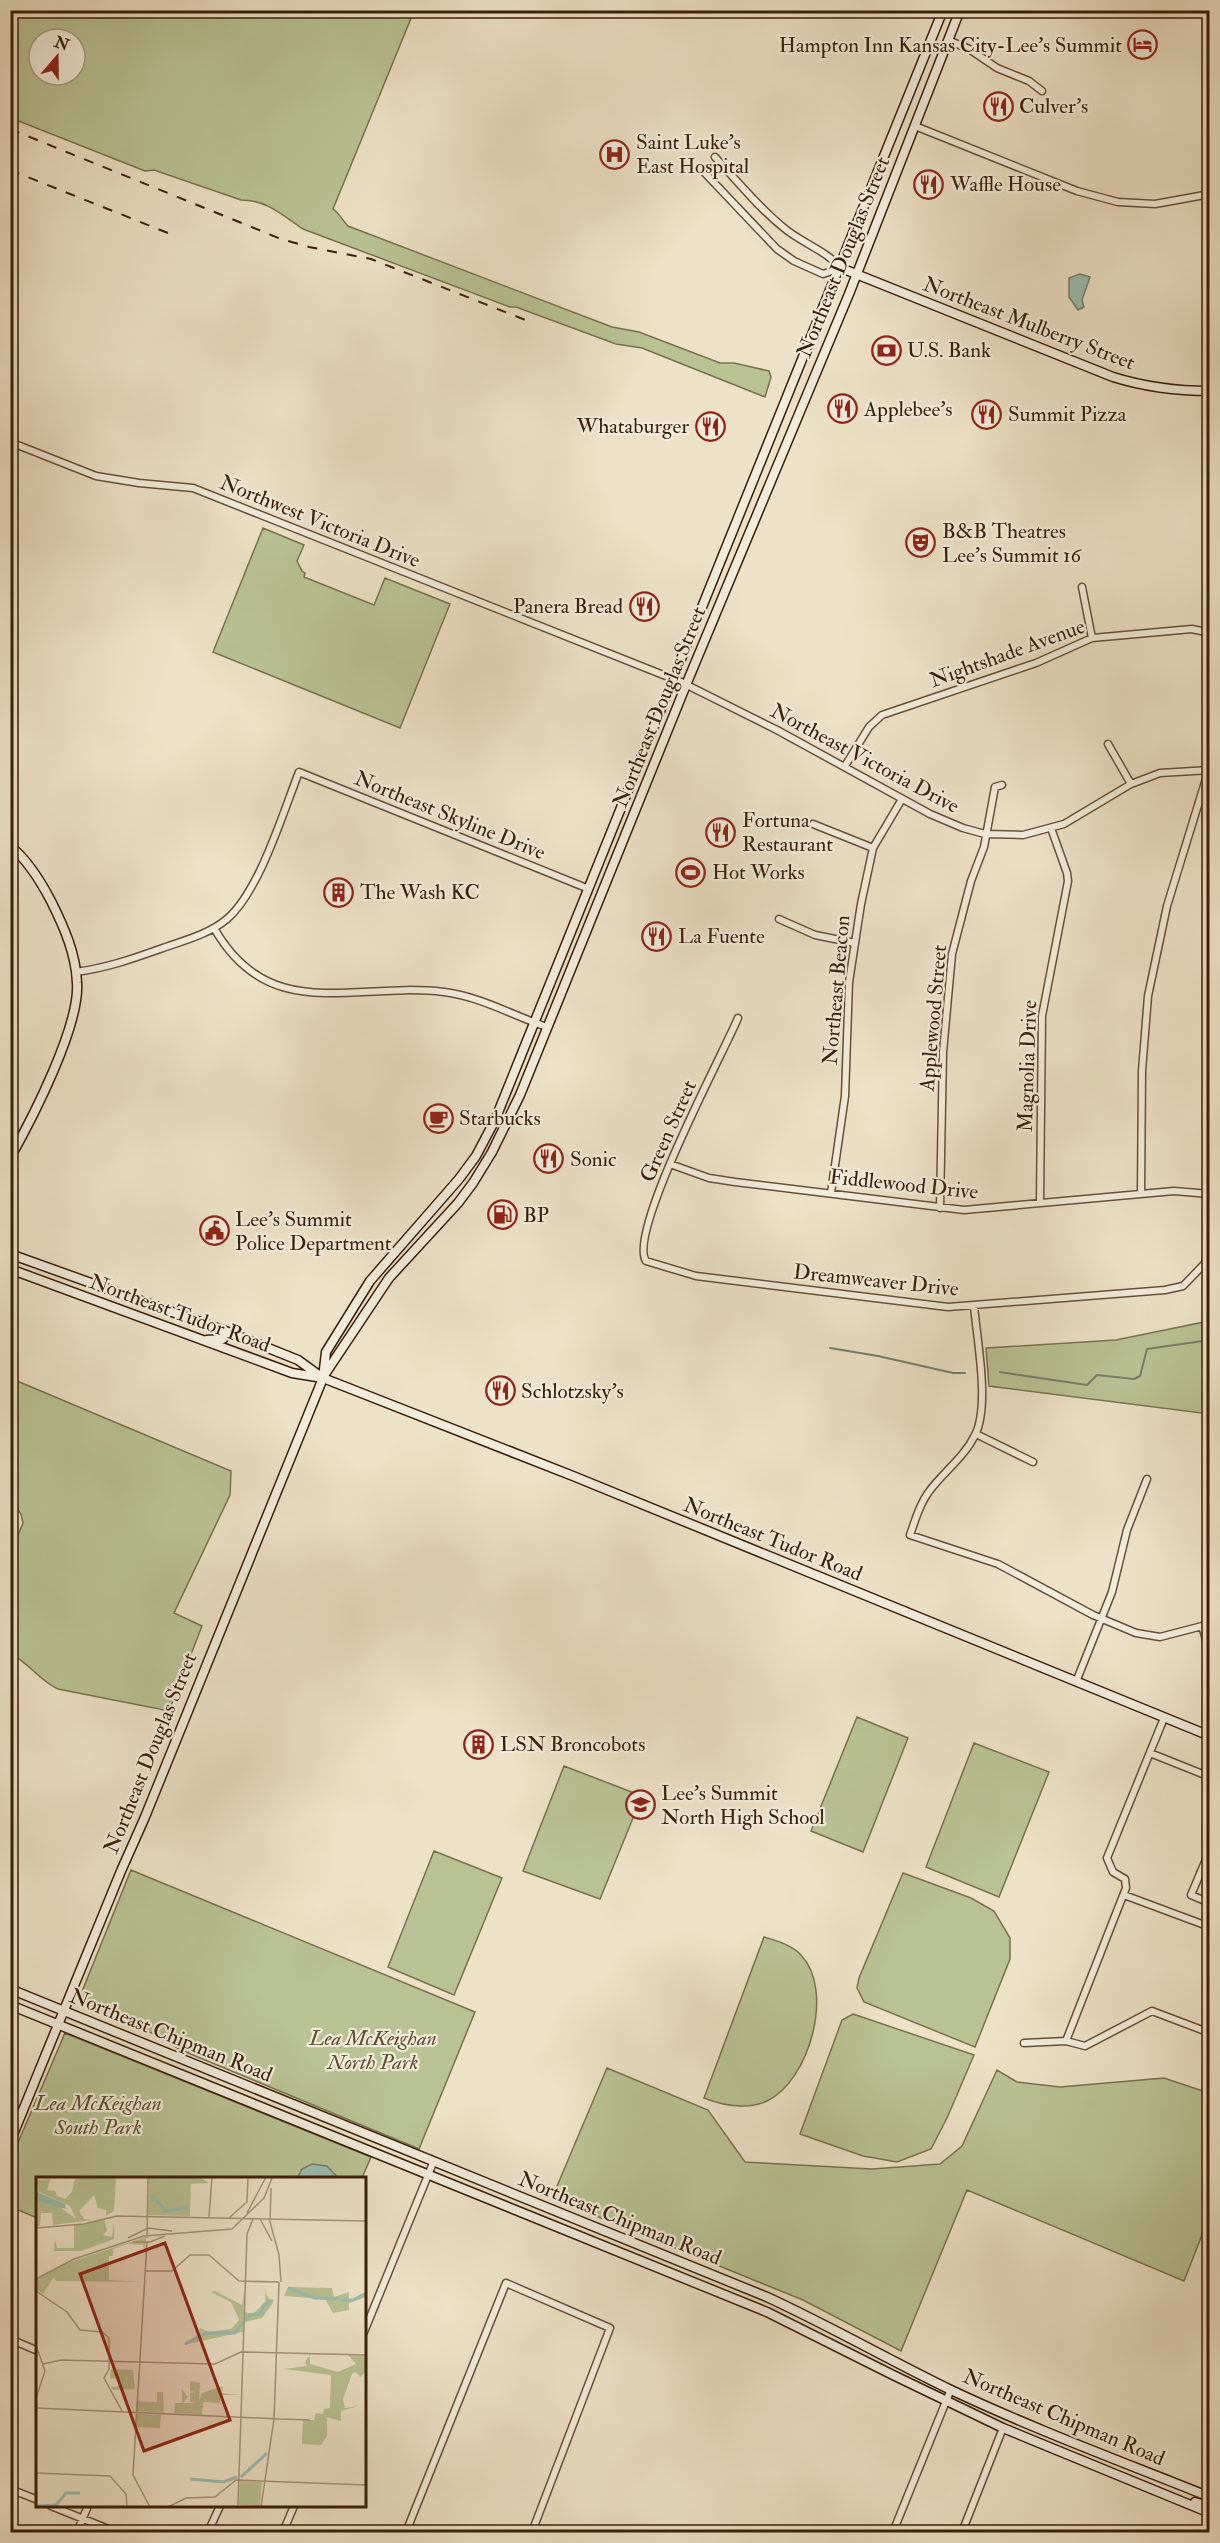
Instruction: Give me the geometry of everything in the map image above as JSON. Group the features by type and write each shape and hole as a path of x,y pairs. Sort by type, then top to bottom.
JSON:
{"main road":[{"name":"Northeast Douglas Street","path":"323,1378 326,1352 370,1281 459,1179 476,1156 495,1120 841,268 943,10"},
{"name":"Northeast Douglas Street","path":"10,2142 323,1378 389,1278 458,1203 482,1168 520,1095 856,274 960,10"},
{"name":"Northeast Mulberry Street","path":"841,268 1113,377 1143,386 1174,391 1209,391"},
{"path":"10,846 44,888 64,926 78,986 68,1031 32,1119 10,1158"},
{"path":"589,889 597,898 596,909"},
{"name":"Northeast Tudor Road","path":"10,1254 228,1332 298,1360 323,1378"},
{"name":"Northeast Tudor Road","path":"10,1269 291,1373 323,1378 517,1454 1209,1736"},
{"path":"204,1341 223,1339 228,1332"},
{"name":"Northeast Chipman Road","path":"10,1989 767,2297 831,2326 951,2390 1209,2497"},
{"name":"Northeast Chipman Road","path":"10,2005 767,2312 946,2402 1209,2513"},
{"path":"1168,2496 1209,2506"}],"street":[{"path":"948,40 974,52 997,68 1029,81 1042,91"},
{"path":"915,126 1077,191 1118,202 1155,204 1209,194"},
{"path":"702,170 777,249 794,261 823,274 841,268 830,256 800,240 782,226 750,197 715,157"},
{"name":"Northwest Victoria Drive","path":"10,442 96,476 193,488 611,656"},
{"path":"1082,587 1092,638"},
{"name":"Nightshade Avenue","path":"845,766 869,727 882,715 1036,663 1092,638 1192,629 1209,633"},
{"name":"Northeast Victoria Drive","path":"611,656 674,679 845,766 943,820 985,834 1023,835 1065,824 1131,784 1160,773 1209,769"},
{"path":"1108,744 1131,784"},
{"path":"1141,1194 1142,1071 1148,996 1167,906 1209,769"},
{"name":"Northeast Skyline Drive","path":"214,928 238,908 254,885 299,772 589,889"},
{"name":"Applewood Street","path":"940,1208 948,986 956,933 984,847 995,787 1002,785"},
{"name":"Northeast Beacon","path":"831,1193 845,1096 847,1008 855,943 873,848 902,798"},
{"path":"813,824 873,848"},
{"name":"Magnolia Drive","path":"1040,1202 1042,1016 1068,881 1051,828"},
{"path":"779,920 815,935 855,943"},
{"path":"76,972 117,964 214,928 235,960 261,980 275,986 308,992 444,992 476,1000 547,1027"},
{"name":"Green Street","path":"646,1261 643,1252 649,1218 670,1164 738,1018"},
{"name":"Fiddlewood Drive","path":"670,1164 709,1178 964,1210 1174,1191 1209,1194"},
{"name":"Dreamweaver Drive","path":"646,1261 696,1276 948,1307 1165,1290 1183,1286 1209,1258"},
{"path":"974,1306 982,1400 980,1423 965,1451 928,1493 910,1535 998,1564 1102,1619 1148,1636 1172,1635 1206,1625 1209,1653"},
{"path":"976,1434 1033,1462"},
{"path":"1076,1682 1114,1585 1127,1530 1147,1479"},
{"path":"1066,2041 1124,1895 1125,1879 1113,1872 1107,1858 1164,1718"},
{"path":"1150,1753 1209,1777"},
{"path":"1209,1850 1191,1895 1209,1903"},
{"path":"1200,1873 1209,1877"},
{"path":"1124,1895 1209,1927"},
{"path":"1024,2043 1066,2041 1085,2046 1152,2011 1209,2033"},
{"path":"366,2327 434,2163"},
{"path":"406,2532 506,2283 610,2328 532,2532"},
{"path":"10,2338 36,2349"},
{"path":"893,2532 951,2390"},
{"path":"962,2532 1004,2428"},
{"path":"10,2488 36,2499"},
{"path":"55,2507 116,2532"},
{"path":"77,2532 87,2507"},
{"path":"208,2532 219,2507"},
{"path":"283,2532 293,2507"}],"green space":[{"path":"10,11 414,11 333,209 346,224 612,327 639,332 720,363 734,363 769,371 771,377 765,397 642,348 616,344 516,307 510,307 303,229 267,205 241,200 154,170 145,171 11,118"},
{"path":"263,528 304,545 297,561 305,573 304,577 374,605 385,578 450,604 400,728 213,652"},
{"path":"1209,1321 1209,1414 989,1386 986,1348 1116,1340"},
{"path":"10,1378 231,1471 230,1495 174,1613 202,1626 169,1711 58,1689 11,1654 11,1552 23,1523 21,1514 11,1503"},
{"path":"857,1717 908,1738 863,1852 811,1831"},
{"path":"974,1743 1049,1772 999,1897 926,1867"},
{"path":"564,1766 642,1796 600,1899 523,1871"},
{"path":"434,1851 502,1878 454,1995 388,1967"},
{"name":"Lea McKeighan North Park","path":"131,1870 475,2012 419,2149 181,2050 152,2033 83,2006 79,1999"},
{"path":"903,1873 971,1898 994,1911 1010,1938 1010,1959 975,2047 864,2002 857,1988 859,1978"},
{"path":"764,1937 793,1949 801,1955 811,1971 816,1990 816,2012 812,2034 805,2056 795,2075 782,2090 759,2104 735,2106 719,2103 704,2098"},
{"path":"853,2014 974,2055 931,2149 897,2162 863,2156 800,2134 842,2020"},
{"name":"Lea McKeighan South Park","path":"65,2033 371,2157 362,2177 36,2177 36,2218 11,2207 11,2159"},
{"path":"607,2068 708,2110 745,2162 872,2169 940,2164 962,2146 997,2070 1017,2082 1060,2087 1164,2078 1209,2093 1209,2217 1184,2281 967,2190 901,2351 803,2300 552,2198"}],"shaded area":[{"path":"1080,274 1090,277 1082,300 1084,307 1078,310 1069,297 1069,278"},
{"path":"312,2164 327,2166 337,2177 298,2177 302,2169"}],"waterway":[{"path":"1000,1372 1087,1385 1097,1375 1134,1379 1140,1376 1147,1349 1210,1340"},
{"path":"830,1348 953,1373 965,1373"}],"railway":[{"path":"10,129 281,239 371,259 533,323"},
{"path":"10,170 168,233"}],"place":[{"name":"Hampton Inn Kansas City-Lee's Summit","path":"1143,45"},
{"name":"Culver's","path":"998,106"},
{"name":"Saint Luke's East Hospital","path":"615,154"},
{"name":"Waffle House","path":"929,184"},
{"name":"U.S. Bank","path":"886,350"},
{"name":"Applebee's","path":"843,409"},
{"name":"Summit Pizza","path":"987,414"},
{"name":"Whataburger","path":"710,426"},
{"name":"B&B Theatres Lee's Summit 16","path":"921,543"},
{"name":"Panera Bread","path":"644,606"},
{"name":"Fortuna Restaurant","path":"721,832"},
{"name":"Hot Works","path":"691,872"},
{"name":"The Wash KC","path":"339,892"},
{"name":"La Fuente","path":"657,936"},
{"name":"Starbucks","path":"438,1118"},
{"name":"Sonic","path":"549,1159"},
{"name":"BP","path":"502,1215"},
{"name":"Lee's Summit Police Department","path":"214,1231"},
{"name":"Schlotzsky's","path":"500,1391"},
{"name":"LSN Broncobots","path":"479,1744"},
{"name":"Lee's Summit North High School","path":"640,1805"}]}
